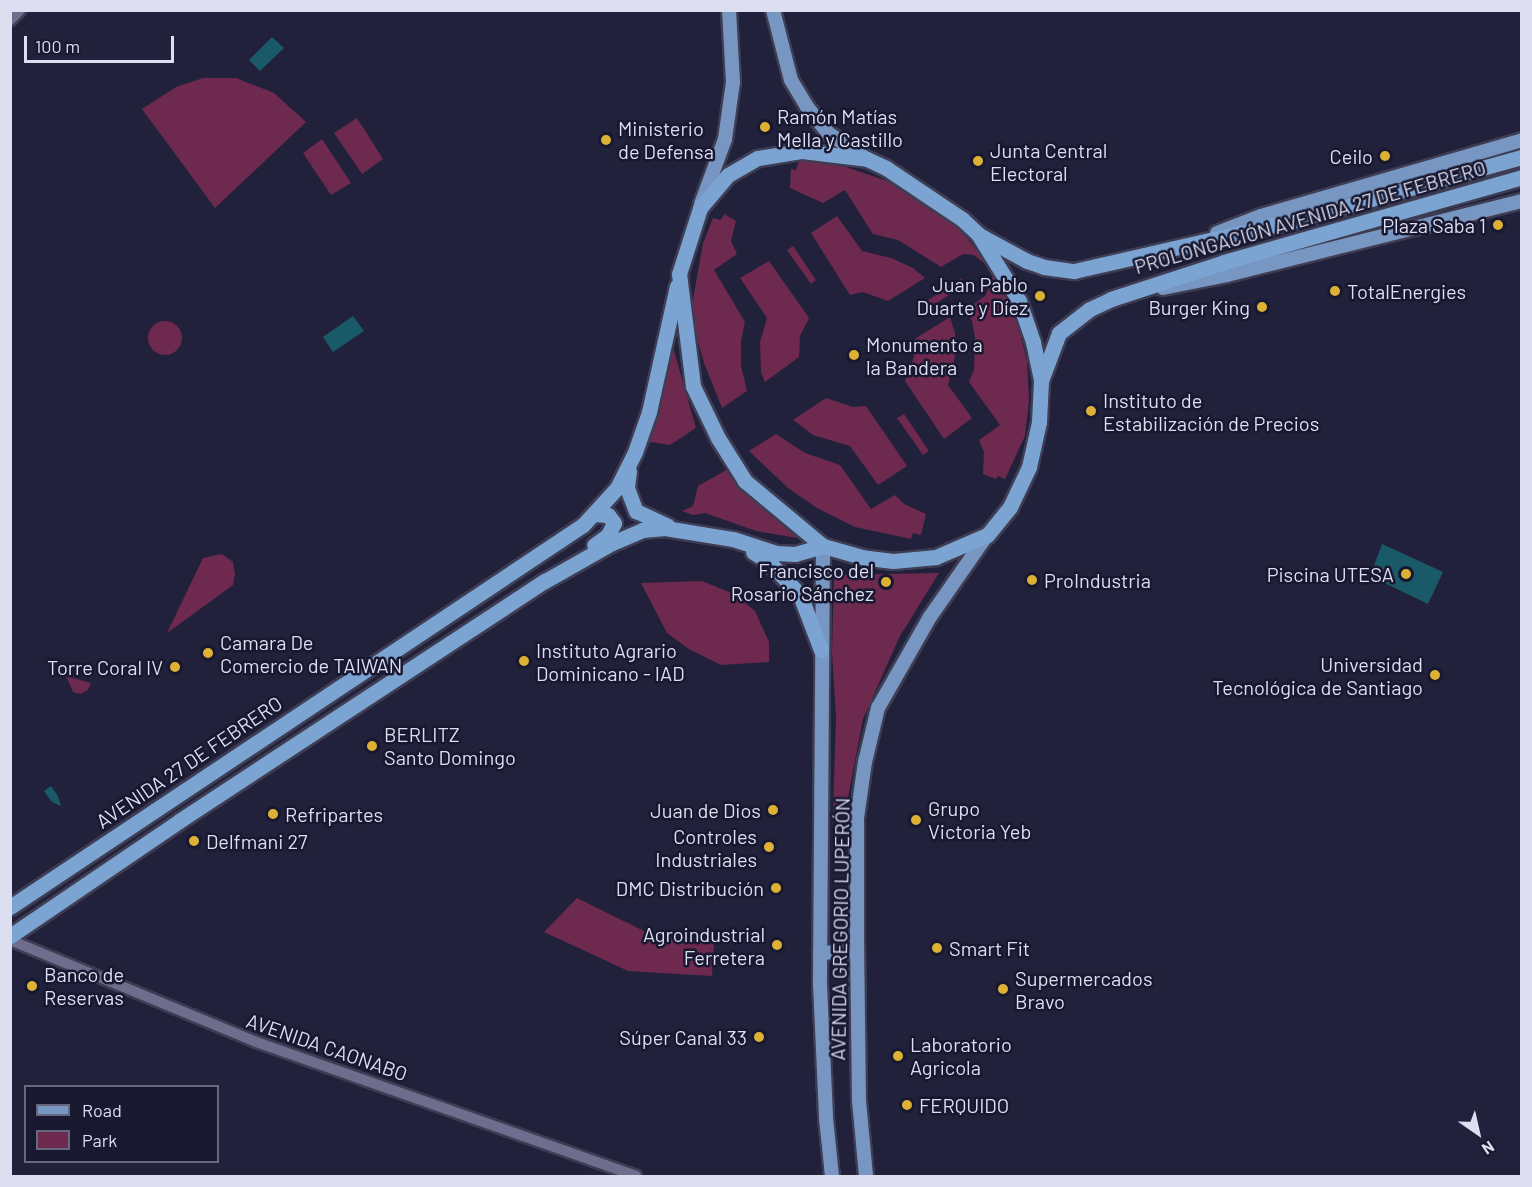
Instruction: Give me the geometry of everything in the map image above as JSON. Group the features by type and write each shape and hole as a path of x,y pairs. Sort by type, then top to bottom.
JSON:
{"highway":[{"path":"680,274 693,386 718,438 745,481 823,546 862,557 893,561 936,557 987,535 1010,507 1029,467 1039,422 1041,381 1033,342 1019,301 978,234 962,219 886,168 867,159 802,151 758,158 728,175 700,208"},
{"name":"PROLONGACIÓN AVENIDA 27 DE FEBRERO","path":"978,234 1027,261 1062,270 1092,268 1296,220 1521,157"},
{"name":"PROLONGACIÓN AVENIDA 27 DE FEBRERO","path":"1041,381 1059,333 1090,309 1111,298 1224,262 1521,177"},
{"name":"AVENIDA 27 DE FEBRERO","path":"10,907 583,525 594,514 617,488 650,412 680,274 700,208"},
{"path":"630,462 627,488 636,511 647,519 675,529 733,539 776,554 795,554 823,546"},
{"path":"562,571 569,560 601,540 613,528 612,518 608,515 594,514"},
{"path":"10,938 179,821 562,571 642,530 675,529"},
{"path":"733,539 768,561 800,595 821,650"},
{"path":"348,681 367,686 369,690 366,699"}],"main road":[{"path":"10,19 19,10"},
{"path":"700,208 725,139 733,82 729,10"},
{"path":"773,10 791,80 807,107 828,133 867,159"},
{"name":"PROLONGACIÓN AVENIDA 27 DE FEBRERO","path":"1172,251 1261,216 1521,140"},
{"name":"PROLONGACIÓN AVENIDA 27 DE FEBRERO","path":"1111,298 1227,275 1521,201"},
{"name":"AVENIDA GREGORIO LUPERÓN","path":"866,1176 859,1101 857,951 857,818 865,762 879,708 930,617 987,535"},
{"name":"AVENIDA GREGORIO LUPERÓN","path":"823,546 820,953 826,1107 832,1176"},
{"path":"820,953 857,951"}],"street":[{"name":"AVENIDA CAONABO","path":"10,938 256,1042 636,1176"}],"green space":[{"path":"203,78 236,78 274,93 306,122 215,208 142,109 176,87"},
{"path":"357,118 383,159 362,174 334,133"},
{"path":"322,139 351,183 331,195 303,153"},
{"path":"799,160 846,167 890,182 928,202 959,228 997,276 1014,308 1027,361 1029,400 1025,436 1005,479 998,476 996,479 983,474 984,452 979,440 1000,425 969,382 974,370 975,337 972,321 966,310 986,295 993,276 990,268 974,255 963,254 941,267 898,240 873,234 845,190 823,203 790,188 791,169 796,170"},
{"path":"724,214 736,221 731,241 737,254 714,270 745,322 741,341 741,366 747,391 722,408 704,363 695,331 692,305 703,243 713,218 721,220"},
{"path":"837,216 862,251 891,258 913,268 925,278 888,301 863,292 850,295 811,233"},
{"path":"793,246 816,280 811,284 787,250"},
{"path":"769,261 809,318 800,336 799,357 765,382 761,372 760,342 767,318 740,278"},
{"path":"961,278 965,284 928,309 924,303"},
{"path":"950,317 955,333 956,352 948,385 972,418 944,439 905,381 914,357 913,340"},
{"path":"165,321 177,326 182,338 177,350 165,355 153,350 148,338 153,326"},
{"path":"672,344 696,428 670,445 651,442 642,450"},
{"path":"826,398 853,407 866,406 907,466 878,485 850,446 813,435 793,420"},
{"path":"904,414 929,451 923,455 897,418"},
{"path":"776,434 805,453 840,465 871,509 895,495 904,504 926,514 921,535 913,533 911,539 855,527 817,508 788,488 749,451"},
{"path":"728,469 803,539 756,531 705,513 693,515 682,511 693,506 698,486"},
{"path":"222,554 233,562 235,574 233,585 167,633 203,558"},
{"path":"939,573 900,636 863,719 846,808 833,812 836,718 832,652 834,575"},
{"path":"702,581 734,594 755,611 769,642 769,662 721,665 689,649 667,633 641,583"},
{"path":"66,676 91,683 88,690 81,694 73,692"},
{"path":"577,898 652,935 714,942 712,976 628,971 544,932"}],"shaded area":[{"path":"272,37 284,48 260,71 249,60"},
{"path":"353,316 364,331 333,352 323,337"},
{"name":"Piscina UTESA","path":"1382,544 1443,572 1428,604 1370,576"},
{"path":"51,786 61,806 52,802 44,791"}],"place":[{"name":"Ramón Matías Mella y Castillo","path":"765,127"},
{"name":"Ministerio de Defensa","path":"606,140"},
{"name":"Ceilo","path":"1385,156"},
{"name":"Junta Central Electoral","path":"978,161"},
{"name":"Plaza Saba 1","path":"1498,225"},
{"name":"TotalEnergies","path":"1335,291"},
{"name":"Juan Pablo Duarte y Díez","path":"1040,296"},
{"name":"Burger King","path":"1262,307"},
{"name":"Monumento a la Bandera","path":"854,355"},
{"name":"Instituto de Estabilización de Precios","path":"1091,411"},
{"name":"Piscina UTESA","path":"1406,574"},
{"name":"ProIndustria","path":"1032,580"},
{"name":"Francisco del Rosario Sánchez","path":"886,582"},
{"name":"Camara De Comercio de TAIWAN","path":"208,653"},
{"name":"Instituto Agrario Dominicano - IAD","path":"524,661"},
{"name":"Torre Coral IV","path":"175,667"},
{"name":"Universidad Tecnológica de Santiago","path":"1435,675"},
{"name":"BERLITZ Santo Domingo","path":"372,746"},
{"name":"Juan de Dios","path":"773,810"},
{"name":"Refripartes","path":"273,814"},
{"name":"Grupo Victoria Yeb","path":"916,820"},
{"name":"Delfmani 27","path":"194,841"},
{"name":"Controles Industriales","path":"769,847"},
{"name":"DMC Distribución","path":"776,888"},
{"name":"Agroindustrial Ferretera","path":"777,945"},
{"name":"Smart Fit","path":"937,948"},
{"name":"Banco de Reservas","path":"32,986"},
{"name":"Supermercados Bravo","path":"1003,989"},
{"name":"Súper Canal 33","path":"759,1037"},
{"name":"Laboratorio Agricola","path":"898,1056"},
{"name":"FERQUIDO","path":"907,1105"}]}
